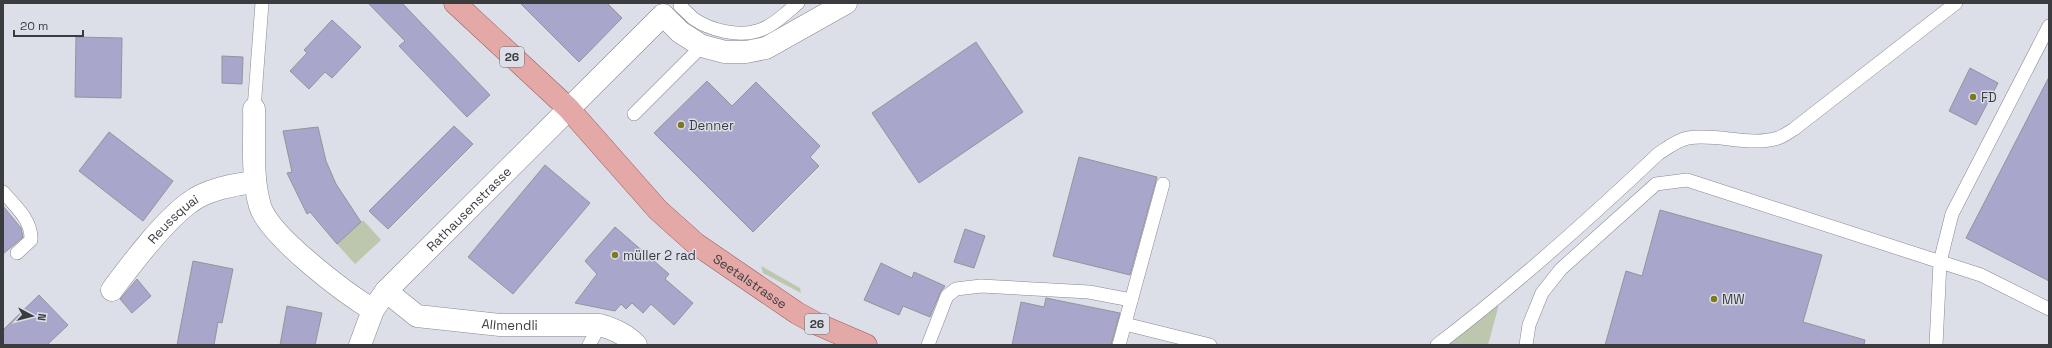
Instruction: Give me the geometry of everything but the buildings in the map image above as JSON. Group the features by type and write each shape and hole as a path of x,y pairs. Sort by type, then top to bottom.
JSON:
{"main road":[{"name":"Seetalstrasse","path":"455,3 568,108 658,210 696,244 797,313 817,324 866,345"}],"street":[{"path":"568,108 669,9 680,32 702,46 725,52 746,52 766,48 846,3"},
{"name":"Rathausenstrasse","path":"360,345 373,310 386,291 568,108"},
{"path":"254,109 255,182 260,206 266,220 274,230 349,296 373,310"},
{"name":"Reussquai","path":"112,290 173,216 190,201 231,184 255,182"},
{"name":"Allmendli","path":"386,291 417,316 500,325 600,325 613,329 628,337 636,345"}],"lane":[{"path":"254,109 262,3"},
{"path":"669,9 712,28 736,33 757,31 776,22 798,3"},
{"path":"1437,345 1518,280 1566,239 1658,154 1673,144 1687,139 1701,137 1760,141 1779,138 1825,106 1956,3"},
{"path":"1936,345 1940,262 1952,214 2049,26"},
{"path":"634,114 702,46"},
{"path":"1526,345 1528,325 1542,294 1561,269 1656,184 1687,180 1981,276 2049,309"},
{"path":"1119,345 1163,184"},
{"path":"3,192 28,222 32,231 31,240 17,253"},
{"path":"928,345 947,296 956,289 981,286 1089,292 1131,300"},
{"path":"1125,324 1210,345"},
{"path":"589,345 600,325"}],"green space":[{"path":"363,220 381,240 355,264 337,244"},
{"path":"761,266 800,288 801,293 763,273"},
{"path":"1497,304 1498,308 1488,345 1445,345"}],"place":[{"name":"FD","path":"1973,97"},
{"name":"Denner","path":"681,125"},
{"name":"müller 2 rad","path":"615,255"},
{"name":"MW","path":"1714,299"}]}
